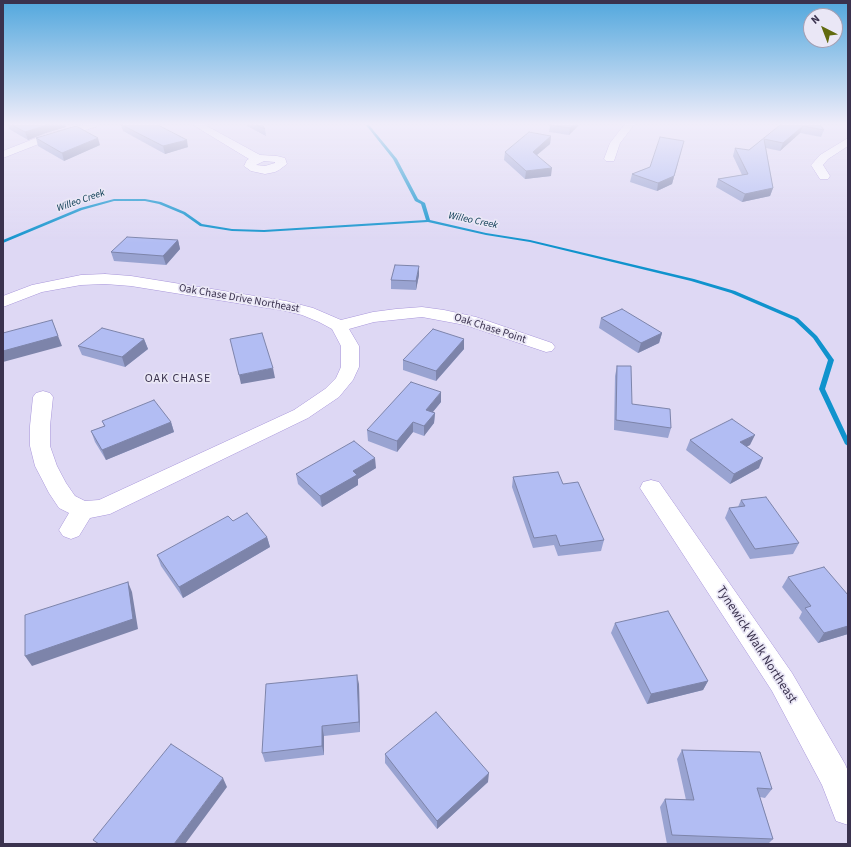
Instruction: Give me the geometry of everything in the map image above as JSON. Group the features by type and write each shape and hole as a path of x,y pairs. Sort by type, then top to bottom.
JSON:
{"street":[{"path":"817,165 824,176"},
{"name":"Oak Chase Drive Northeast","path":"3,302 38,288 81,280 105,279 131,281 286,306 307,311 325,318 339,326"},
{"name":"Oak Chase Point","path":"339,326 373,317 422,312 470,321 546,347"},
{"path":"43,397 40,426 40,446 46,466 57,487 68,502 83,510 102,508 126,498 301,414 318,403 344,380 350,367 350,346 339,326"},
{"name":"Tynewick Walk Northeast","path":"651,488 782,682 834,776 848,809"},
{"path":"70,530 83,510"}],"building":[{"path":"519,165 548,165 552,168 526,171"},
{"path":"651,165 677,165 674,176 658,183 632,174 650,167"},
{"path":"743,165 769,165 773,188 745,194 718,179 748,174"},
{"path":"127,237 178,240 163,256 111,252"},
{"path":"395,265 419,266 416,281 391,280"},
{"path":"622,309 662,333 641,343 601,318"},
{"path":"52,320 58,336 3,351 3,333"},
{"path":"102,328 144,339 122,357 78,346"},
{"path":"433,329 464,339 436,371 403,360"},
{"path":"262,333 273,368 239,375 230,339"},
{"path":"617,366 631,366 632,404 670,409 671,428 616,420"},
{"path":"411,382 441,392 426,410 435,413 424,426 413,422 397,441 367,430"},
{"path":"154,400 171,422 102,450 91,431 105,426 102,421"},
{"path":"732,419 755,435 740,442 763,458 734,474 690,440"},
{"path":"354,441 375,458 353,471 357,475 320,496 296,474"},
{"path":"558,472 563,484 578,482 604,540 560,546 556,535 534,538 513,477"},
{"path":"766,497 799,543 755,549 729,508 745,506 741,500"},
{"path":"247,513 267,537 179,587 157,555 228,516 233,521"},
{"path":"824,567 848,595 848,626 824,633 805,608 811,606 788,577"},
{"path":"128,582 133,619 25,656 25,615"},
{"path":"668,611 708,681 651,694 615,623"},
{"path":"357,675 359,722 322,726 322,746 262,753 266,684"},
{"path":"436,712 489,773 437,821 385,754"},
{"path":"171,744 223,778 174,844 99,844 93,840"},
{"path":"682,750 760,752 772,789 757,788 773,839 672,835 665,799 694,800"}],"waterway":[{"path":"398,165 416,200 423,203 428,221"},
{"name":"Willeo Creek","path":"3,242 81,209 114,200 145,200 160,203 184,213 201,225 232,230 264,231 428,221"},
{"name":"Willeo Creek","path":"428,221 486,234 530,241 692,280 733,292 796,319 815,337 831,360 822,389 848,444"}],"district":[{"name":"OAK CHASE","path":"178,379"}]}
